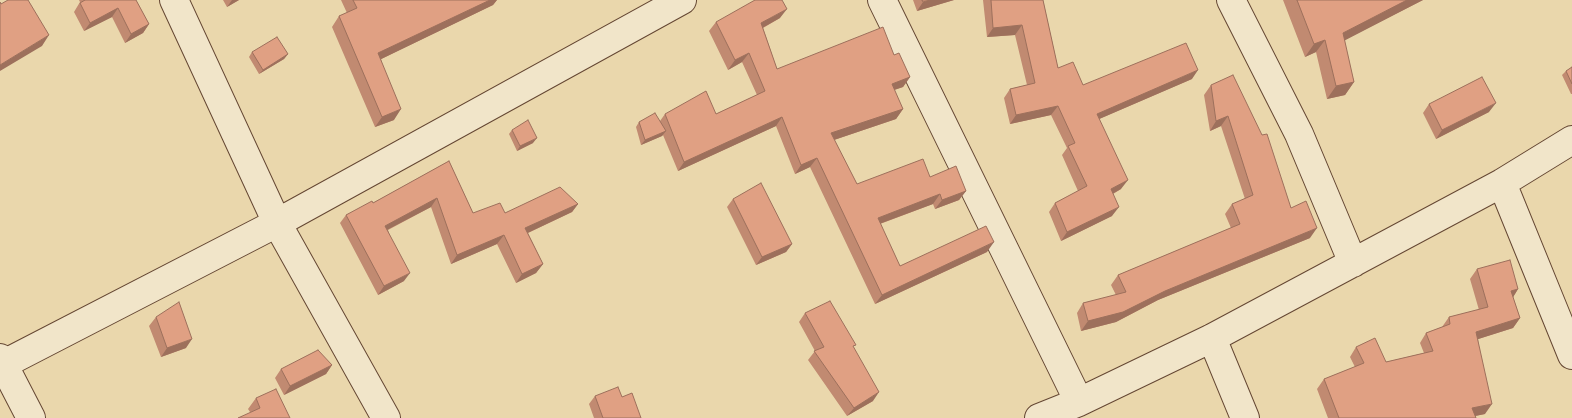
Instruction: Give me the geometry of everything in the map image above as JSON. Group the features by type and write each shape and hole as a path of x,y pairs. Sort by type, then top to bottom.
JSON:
{"street":[{"path":"174,0 277,223 386,418"},
{"path":"31,418 1,363 277,223 682,0"},
{"path":"882,0 1079,402"},
{"path":"1231,0 1299,134 1353,263"},
{"path":"1039,418 1079,402 1212,338 1502,183 1572,140"},
{"path":"1502,183 1572,355"},
{"path":"1212,338 1245,418"}],"building":[{"path":"8,0 28,0 49,35 0,65 0,2 1,4"},
{"path":"85,0 136,0 149,24 131,34 118,8 90,23 80,3"},
{"path":"353,0 490,0 378,53 401,109 382,117 339,16 357,8"},
{"path":"755,0 782,0 787,9 761,23 777,69 883,27 894,55 899,53 910,77 892,84 903,109 831,133 857,184 923,159 930,177 956,166 966,191 942,200 940,194 878,218 900,266 986,226 994,242 882,295 817,158 801,165 782,117 684,162 665,114 706,91 716,114 765,91 749,53 735,60 716,22"},
{"path":"991,0 1043,0 1058,68 1073,62 1083,85 1186,43 1198,70 1097,114 1128,180 1111,189 1119,207 1067,232 1055,203 1087,186 1068,146 1075,143 1058,106 1016,115 1010,89 1035,83 1022,25 993,28"},
{"path":"1297,0 1407,0 1343,33 1354,82 1336,86 1325,40 1314,44"},
{"path":"277,37 288,54 263,70 252,52"},
{"path":"1572,67 1572,84 1566,71"},
{"path":"1233,75 1262,135 1267,134 1291,208 1306,201 1317,228 1165,291 1123,312 1088,321 1083,303 1126,292 1118,275 1240,224 1232,204 1253,195 1228,116 1216,121 1211,85"},
{"path":"1482,77 1496,103 1442,130 1429,104"},
{"path":"655,113 666,131 645,140 639,122"},
{"path":"528,120 537,138 520,146 512,130"},
{"path":"449,161 473,213 500,203 505,213 560,187 578,204 525,228 543,264 522,274 504,235 457,255 437,198 385,226 410,273 384,286 346,215 372,201 373,203"},
{"path":"761,183 792,244 762,257 733,199"},
{"path":"1510,260 1518,289 1511,291 1520,318 1476,332 1492,404 1472,408 1476,418 1339,418 1324,379 1364,363 1356,347 1375,338 1386,362 1433,351 1426,333 1450,324 1449,317 1488,307 1477,269"},
{"path":"830,301 856,345 853,346 879,392 854,408 814,351 824,347 805,313"},
{"path":"179,302 192,339 167,348 156,317"},
{"path":"318,350 332,365 290,386 281,369"},
{"path":"618,387 622,397 632,393 641,418 603,418 595,396"},
{"path":"276,389 290,418 238,418 260,408 256,398"}]}
